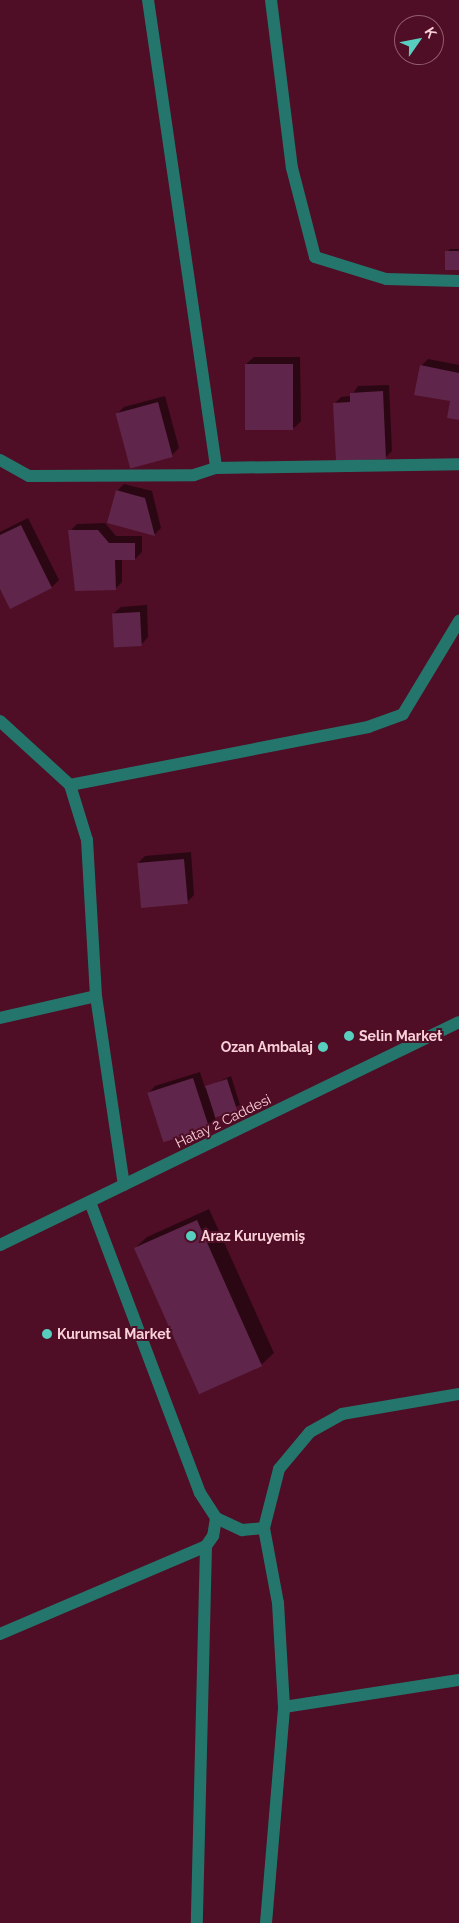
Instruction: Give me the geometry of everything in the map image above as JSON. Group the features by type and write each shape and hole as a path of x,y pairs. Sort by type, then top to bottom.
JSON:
{"street":[{"path":"148,0 216,468"},
{"path":"271,0 292,168 314,258 386,279 459,281"},
{"path":"0,460 29,476 194,475 216,468 459,464"},
{"path":"70,785 368,727 403,714 459,621"},
{"path":"0,721 70,785 87,840 96,996 124,1185"},
{"path":"0,1018 96,996"},
{"name":"Hatay 2 Caddesi","path":"0,1245 459,1022"},
{"path":"90,1202 200,1493 216,1518 242,1530 264,1528"},
{"path":"266,1923 284,1707 278,1603 264,1528 279,1469 298,1442 317,1426 360,1409 459,1394"},
{"path":"0,1634 206,1546 213,1536 216,1518"},
{"path":"196,1923 206,1546"},
{"path":"284,1707 459,1680"}],"building":[{"path":"445,251 459,251 459,270 445,270"},
{"path":"245,364 293,364 293,430 245,430"},
{"path":"420,365 459,373 459,420 447,418 450,401 414,395"},
{"path":"383,391 386,459 336,461 333,403 350,402 350,393"},
{"path":"158,402 173,457 130,468 115,413"},
{"path":"116,490 145,498 155,536 107,523"},
{"path":"21,525 52,588 10,609 0,589 0,535"},
{"path":"68,530 98,530 109,543 135,543 135,560 115,560 116,590 75,591"},
{"path":"140,612 142,646 114,647 112,613"},
{"path":"184,859 188,904 141,908 137,863"},
{"path":"193,1078 209,1127 163,1142 147,1093"},
{"path":"227,1079 237,1110 215,1117 205,1086"},
{"path":"197,1220 262,1366 199,1394 134,1248"}],"place":[{"name":"Selin Market","path":"349,1036"},
{"name":"Ozan Ambalaj","path":"323,1047"},
{"name":"Araz Kuruyemiş","path":"191,1236"},
{"name":"Kurumsal Market","path":"47,1334"}]}
